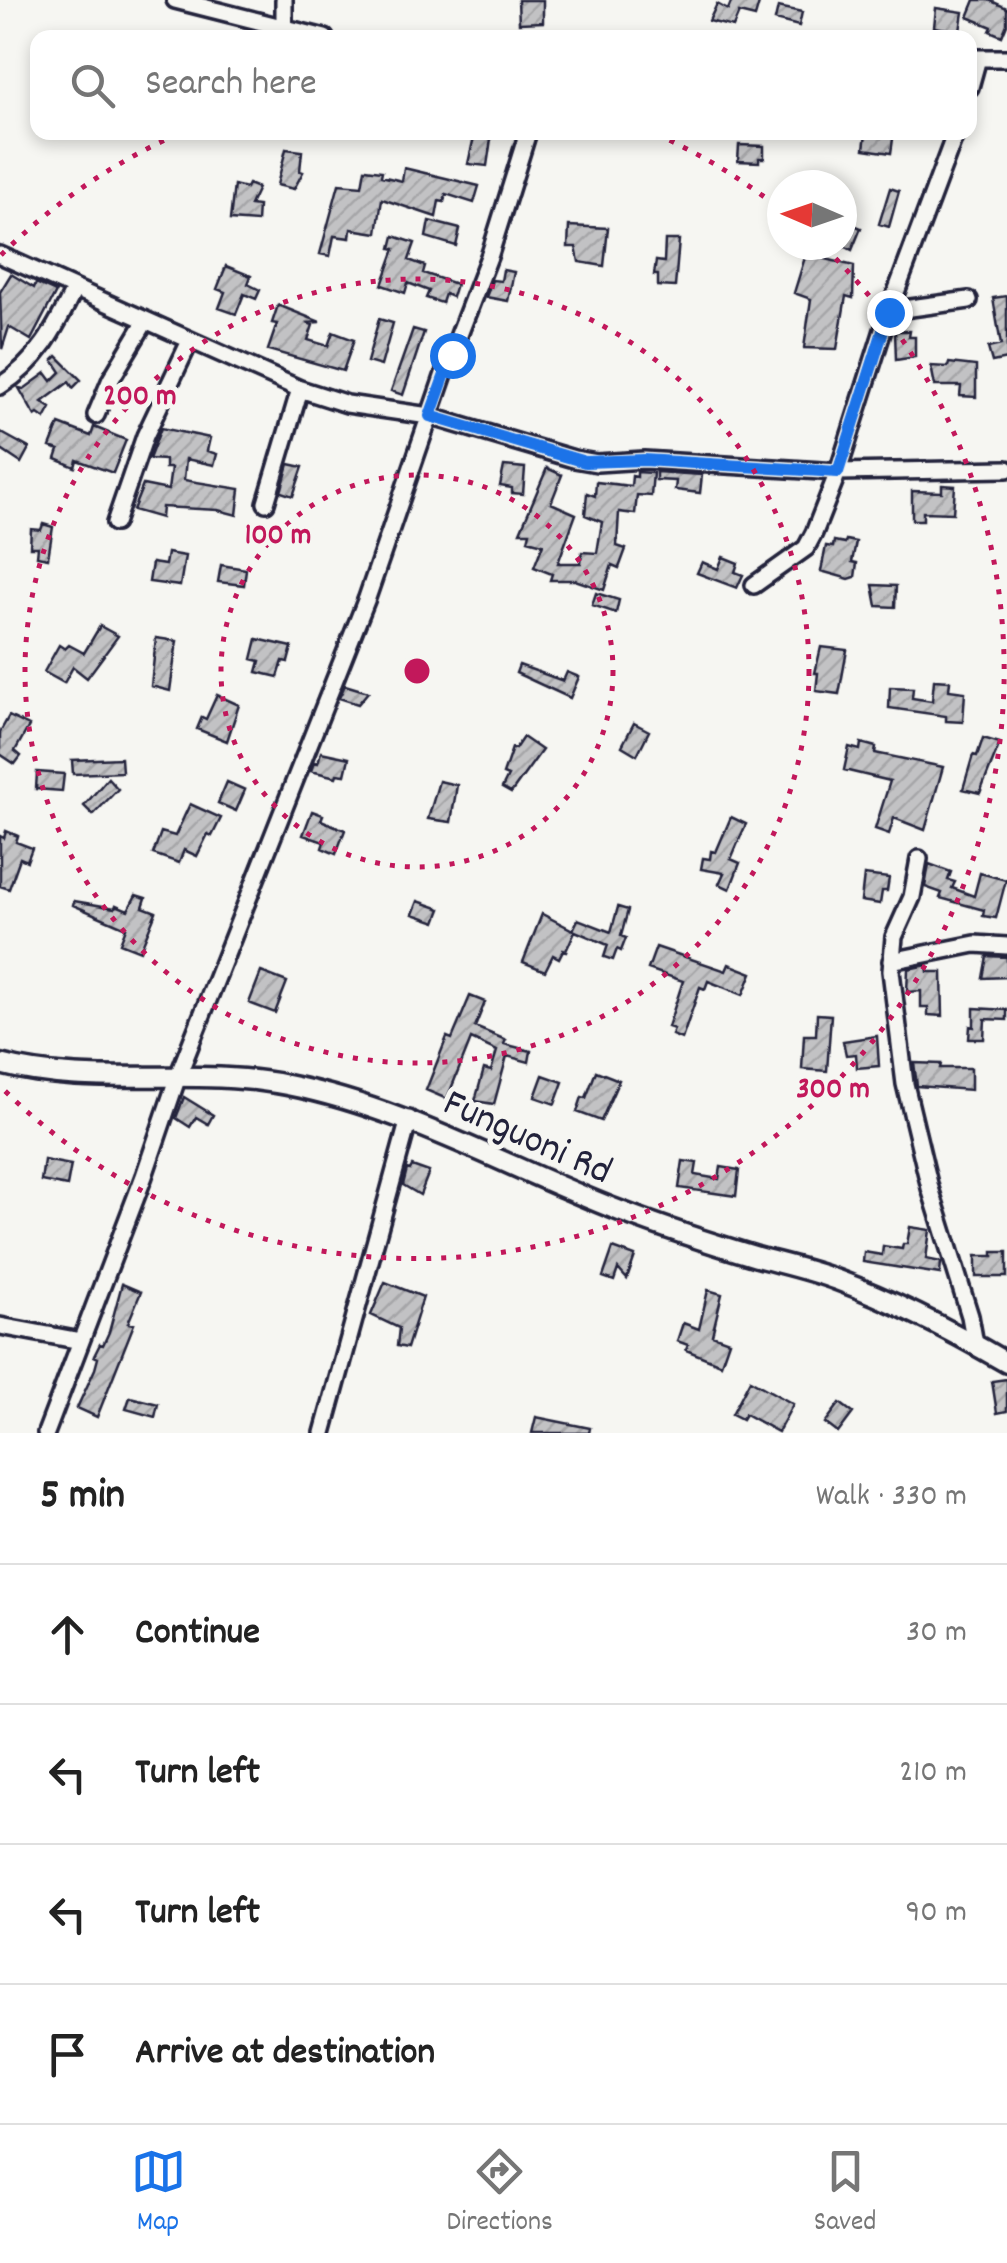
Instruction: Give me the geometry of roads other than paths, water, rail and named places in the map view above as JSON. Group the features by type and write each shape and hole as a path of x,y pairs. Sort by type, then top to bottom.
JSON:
{"street":[{"path":"175,0 300,30"},
{"path":"284,0 284,25"},
{"path":"977,58 1007,58"},
{"path":"46,1433 178,1076 367,598 490,254 526,140"},
{"path":"754,585 806,548 838,472 889,312 953,140"},
{"path":"0,255 300,389 347,404 430,416 585,462 644,460 838,472 1007,469"},
{"path":"0,386 39,353 74,290"},
{"path":"889,312 969,300"},
{"path":"96,415 111,380 146,322"},
{"path":"115,523 145,436 190,342"},
{"path":"266,503 300,389"},
{"path":"919,859 912,897 894,937 891,961 905,1084 975,1344"},
{"path":"891,961 975,944 1007,946"},
{"name":"Funguoni Rd","path":"0,1064 75,1077 178,1076 287,1085 408,1119 640,1219 835,1279 898,1304 1007,1363"},
{"path":"323,1433 408,1119"},
{"path":"0,1326 81,1341"}]}
